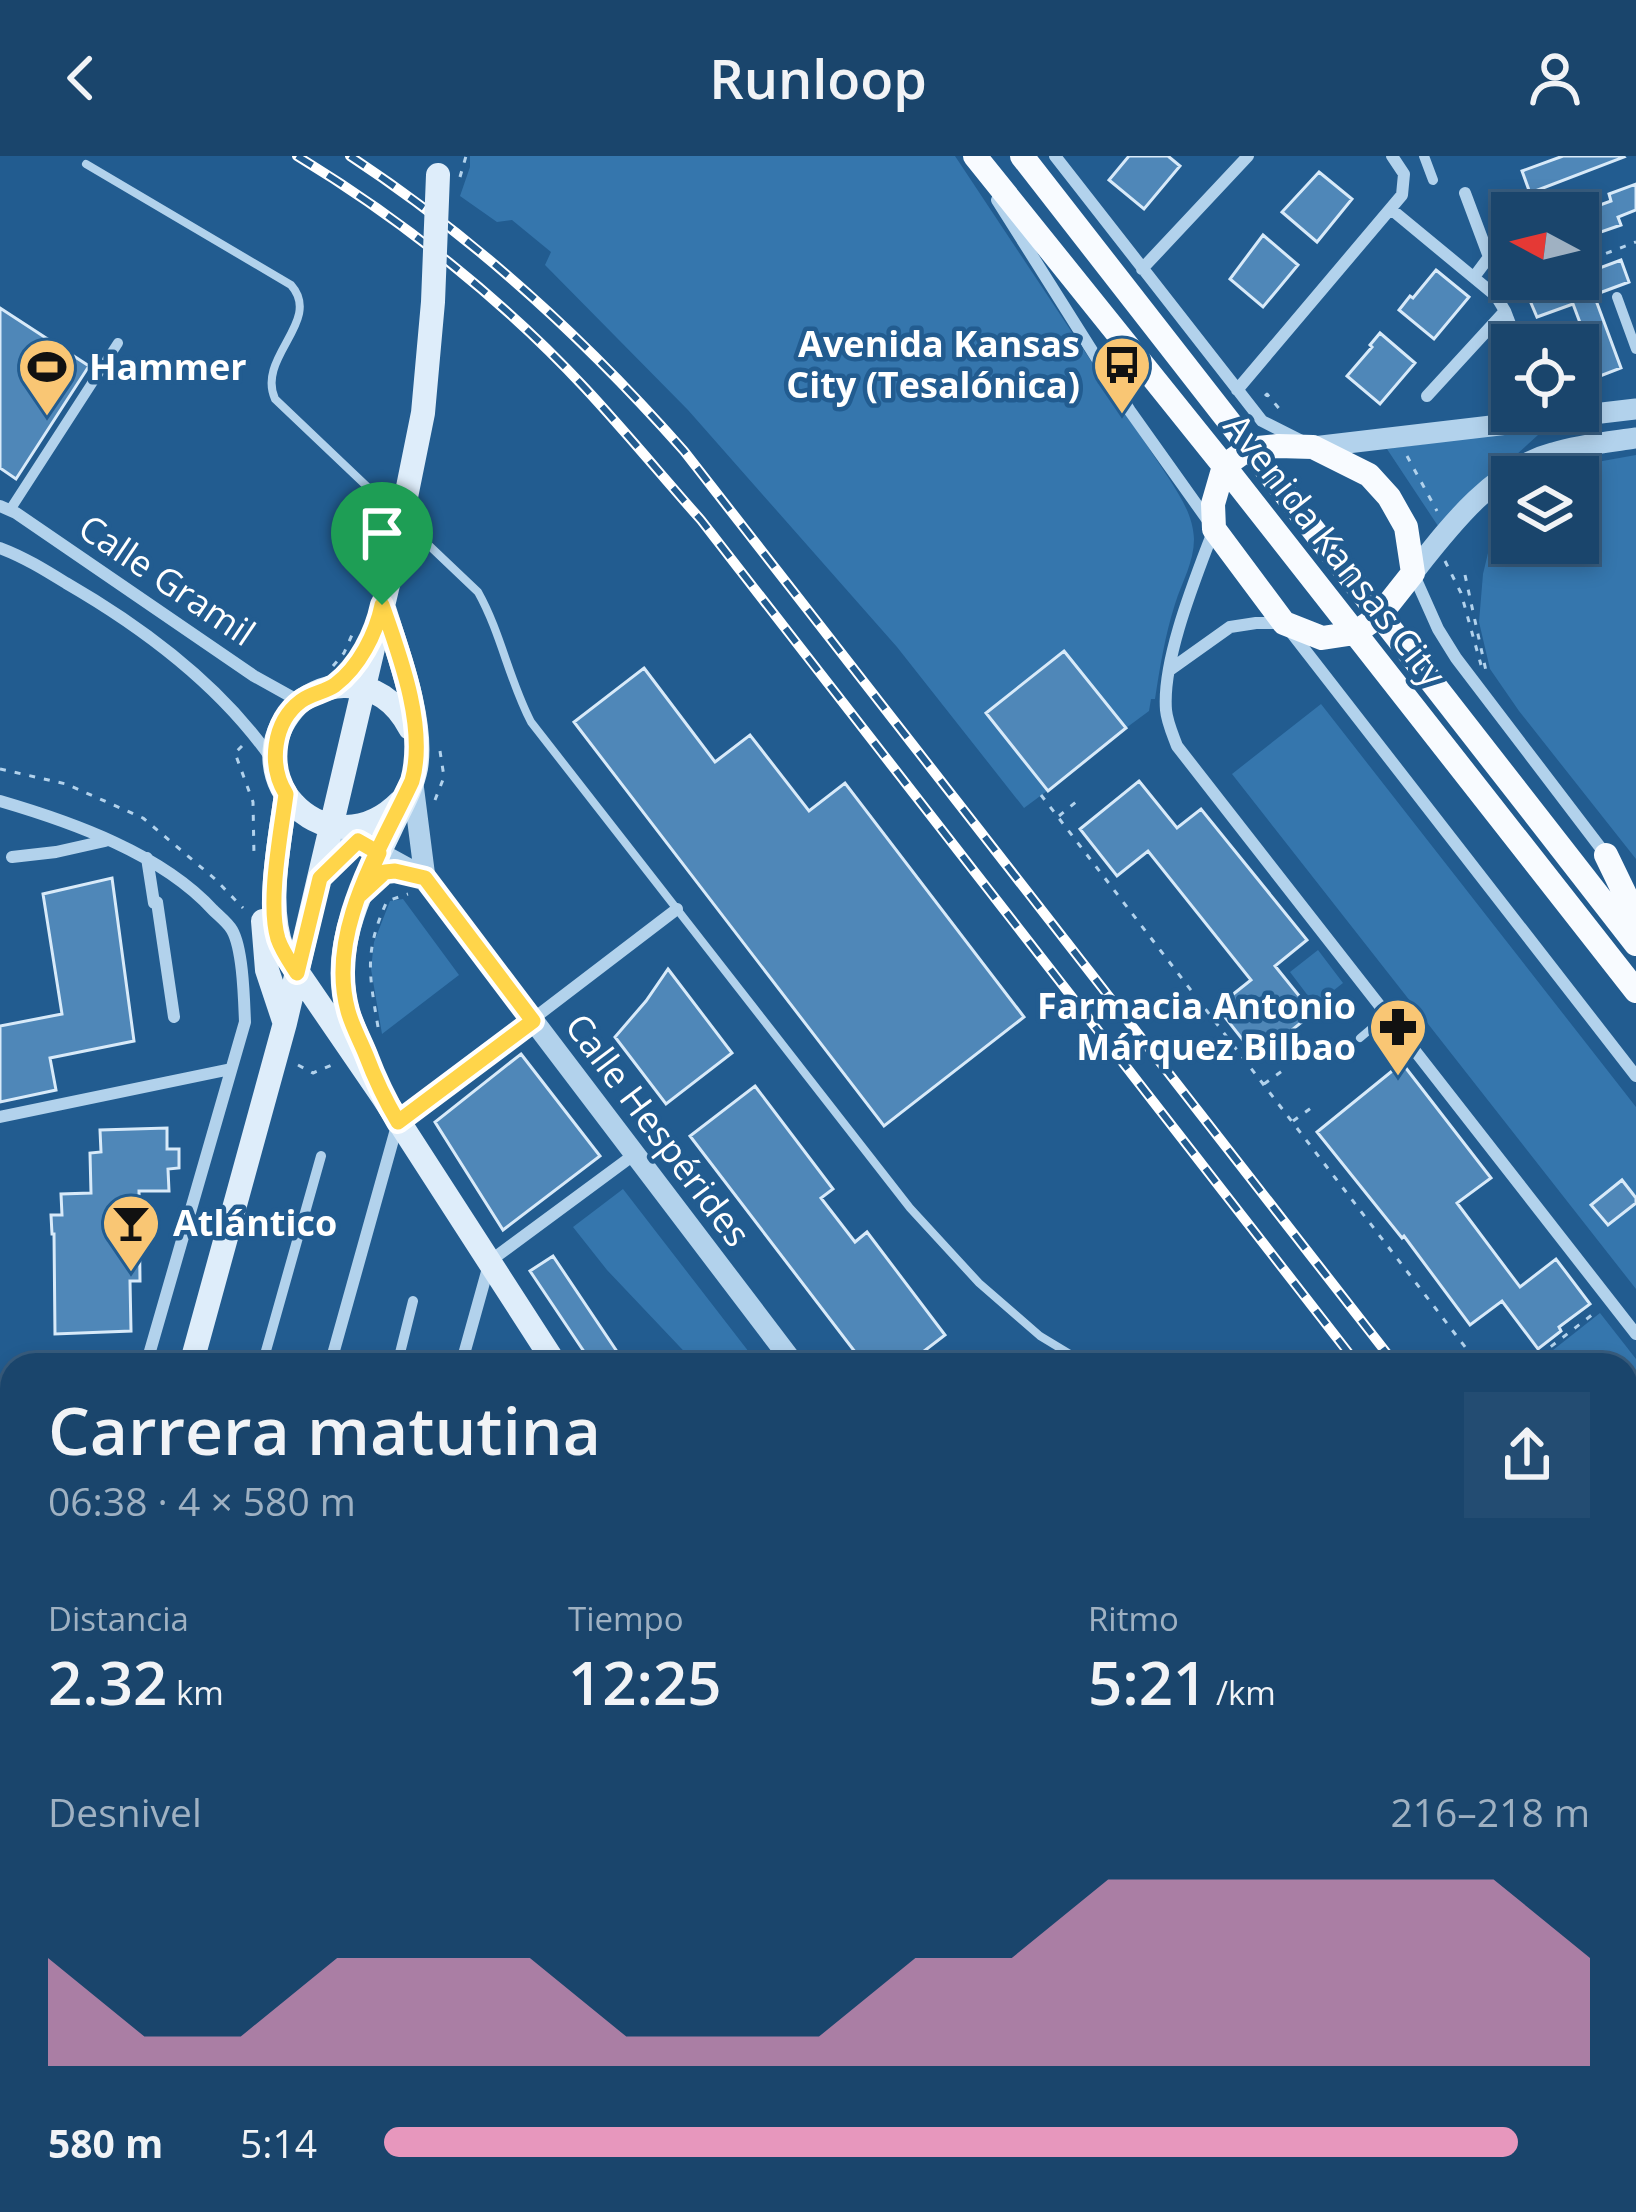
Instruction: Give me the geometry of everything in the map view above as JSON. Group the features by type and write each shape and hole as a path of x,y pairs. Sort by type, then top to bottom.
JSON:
{"main road":[{"name":"Avenida Kansas City","path":"972,156 1224,466 1636,992"},
{"name":"Avenida Kansas City","path":"1022,156 1636,944"},
{"path":"374,612 398,649 414,718 417,758 400,803 379,820 332,827 306,816 280,784 275,764 280,730 300,702 355,665 374,612 390,576 423,413 445,172"},
{"path":"1313,448 1369,475 1389,497 1406,527 1414,574 1379,616 1354,632 1322,638 1284,623 1214,529 1213,504 1224,466 1248,449 1313,448"},
{"path":"193,1353 285,1023 364,687 374,612"},
{"path":"332,678 364,687 391,702 402,713 415,741"},
{"path":"383,1097 345,997 346,930 360,895 368,847 412,781"},
{"path":"285,1023 253,918 286,794"},
{"path":"1606,855 1636,917"},
{"path":"265,868 278,938 297,973 548,1353"}],"street":[{"path":"972,156 1130,411 1214,529 1187,599 1170,670 1166,712 1177,746 1636,1334"},
{"name":"Avenida Kansas City","path":"1055,156 1262,421 1313,448"},
{"path":"1142,269 1248,156"},
{"path":"1238,390 1402,195 1404,175 1392,156"},
{"path":"1424,156 1432,180"},
{"path":"1465,193 1489,257 1474,278"},
{"path":"1391,209 1491,292"},
{"path":"1617,298 1636,349"},
{"path":"1499,300 1510,324"},
{"path":"1427,396 1505,310"},
{"path":"5,508 118,343"},
{"path":"1599,412 1636,409"},
{"path":"1313,448 1491,423"},
{"path":"1544,432 1549,453"},
{"path":"1414,574 1471,505 1495,484 1549,453 1636,437"},
{"name":"Calle Gramil","path":"5,508 300,702"},
{"name":"Calle Gramil","path":"0,548 98,601 202,678 255,734 275,764"},
{"name":"Avenida Kansas City","path":"1414,574 1456,658 1636,893"},
{"path":"1170,670 1230,627 1284,623 1636,1076"},
{"path":"412,781 425,878"},
{"path":"0,801 48,815 147,858 194,889 233,932 243,983 244,1022 149,1353"},
{"path":"320,878 368,847 379,820"},
{"path":"332,827 425,878"},
{"path":"12,857 106,841"},
{"path":"147,858 174,1018"},
{"path":"360,895 385,872 425,878"},
{"name":"Calle Hespérides","path":"425,878 786,1353"},
{"path":"333,1353 398,1122 677,909"},
{"path":"233,932 253,918"},
{"path":"0,1117 231,1069"},
{"path":"464,1353 490,1261 635,1154"},
{"path":"265,1353 321,1156"},
{"path":"400,1353 413,1301"}],"lane":[{"path":"86,164 298,292 295,327 270,376 274,399 478,592 531,722 910,1208 979,1283 1040,1336 1068,1353"},
{"path":"1360,1038 1387,1015"}],"path":[{"path":"445,172 466,156"},
{"path":"1599,256 1636,242"},
{"path":"1262,399 1281,415"},
{"path":"1406,454 1441,518"},
{"path":"1465,575 1487,674"},
{"path":"332,678 374,612"},
{"path":"241,748 235,754 253,802 265,868"},
{"path":"0,769 67,784 143,818 253,918"},
{"path":"1041,795 1470,1353"},
{"path":"1058,817 1076,802"},
{"path":"379,1034 368,968 371,939 387,901 406,895"},
{"path":"293,1062 313,1073 339,1060"},
{"path":"1264,1085 1282,1070"},
{"path":"1293,1122 1310,1108"},
{"path":"1542,1353 1610,1300"}],"shaded area":[{"path":"470,156 955,156 1188,514 1194,539 1192,556 1171,616 1149,711 1126,728 1064,651 986,713 1047,791 1024,808 897,647 688,410 545,265 551,252 512,220 497,222 460,196"},
{"path":"1513,432 1538,435 1515,456 1491,456 1491,478 1438,526 1387,449"},
{"path":"1636,455 1636,859 1490,669 1479,622 1491,540 1491,564 1599,564 1599,462"},
{"path":"1321,704 1636,1107 1636,1289 1232,774"},
{"path":"403,899 459,975 382,1034 371,969 374,942 390,901"},
{"path":"1318,950 1343,983 1315,1005 1290,972"},
{"path":"623,1189 750,1353 686,1353 573,1227"},
{"path":"1600,1313 1631,1353 1549,1353"}],"building":[{"path":"1129,156 1168,156 1180,166 1144,209 1109,180"},
{"path":"1563,156 1624,157 1533,192 1522,171"},
{"path":"1319,172 1352,199 1317,242 1282,212"},
{"path":"1636,184 1636,210 1618,217 1621,225 1599,233 1599,205 1611,201 1609,194"},
{"path":"1263,235 1298,265 1263,307 1230,279"},
{"path":"1621,260 1629,282 1599,293 1599,268"},
{"path":"1436,270 1469,297 1434,339 1399,310"},
{"path":"1530,300 1596,300 1621,368 1600,376 1599,324 1580,324 1573,304 1537,317"},
{"path":"0,308 89,366 16,479 0,468"},
{"path":"1380,333 1415,363 1380,404 1347,376"},
{"path":"1064,651 1126,728 1048,791 986,713"},
{"path":"644,668 715,762 750,735 809,811 845,783 1024,1017 884,1126 574,722"},
{"path":"1139,781 1177,828 1201,809 1307,940 1275,966 1313,1013 1257,1058 1217,1007 1251,980 1148,851 1117,876 1080,829"},
{"path":"112,878 134,1041 50,1058 56,1090 0,1102 0,1026 62,1014 43,894"},
{"path":"668,969 732,1053 666,1104 615,1037"},
{"path":"521,1054 600,1156 503,1230 435,1122"},
{"path":"1402,1063 1491,1178 1457,1203 1520,1287 1556,1259 1590,1304 1538,1349 1502,1301 1470,1325 1317,1132"},
{"path":"755,1086 833,1189 821,1198 855,1242 867,1232 945,1335 922,1353 856,1353 690,1136"},
{"path":"167,1128 167,1149 179,1149 179,1168 168,1169 169,1191 139,1191 140,1281 130,1281 131,1331 55,1334 51,1215 62,1215 61,1194 91,1193 90,1153 101,1152 100,1130"},
{"path":"1622,1180 1636,1203 1608,1225 1591,1205"},
{"path":"553,1256 618,1353 585,1353 530,1271"}],"railway":[{"path":"297,156 374,206 485,292 553,355 629,437 701,520 1349,1353"},
{"path":"350,156 441,221 527,292 684,451 1387,1353"}],"place":[{"name":"Avenida Kansas City (Tesalónica)","path":"1122,416"},
{"name":"Hammer","path":"47,418"},
{"name":"Farmacia Antonio Márquez Bilbao","path":"1398,1078"},
{"name":"Atlántico","path":"131,1274"}],"route":[{"path":"382,605 355,665 332,687 300,702 280,730 275,764 286,794 277,866 278,938 297,973 320,878 358,841 379,853 360,895 385,872 425,878 533,1021 398,1122 352,1025 343,974 346,930 360,895 412,781 416,769 414,718 382,605"}]}
